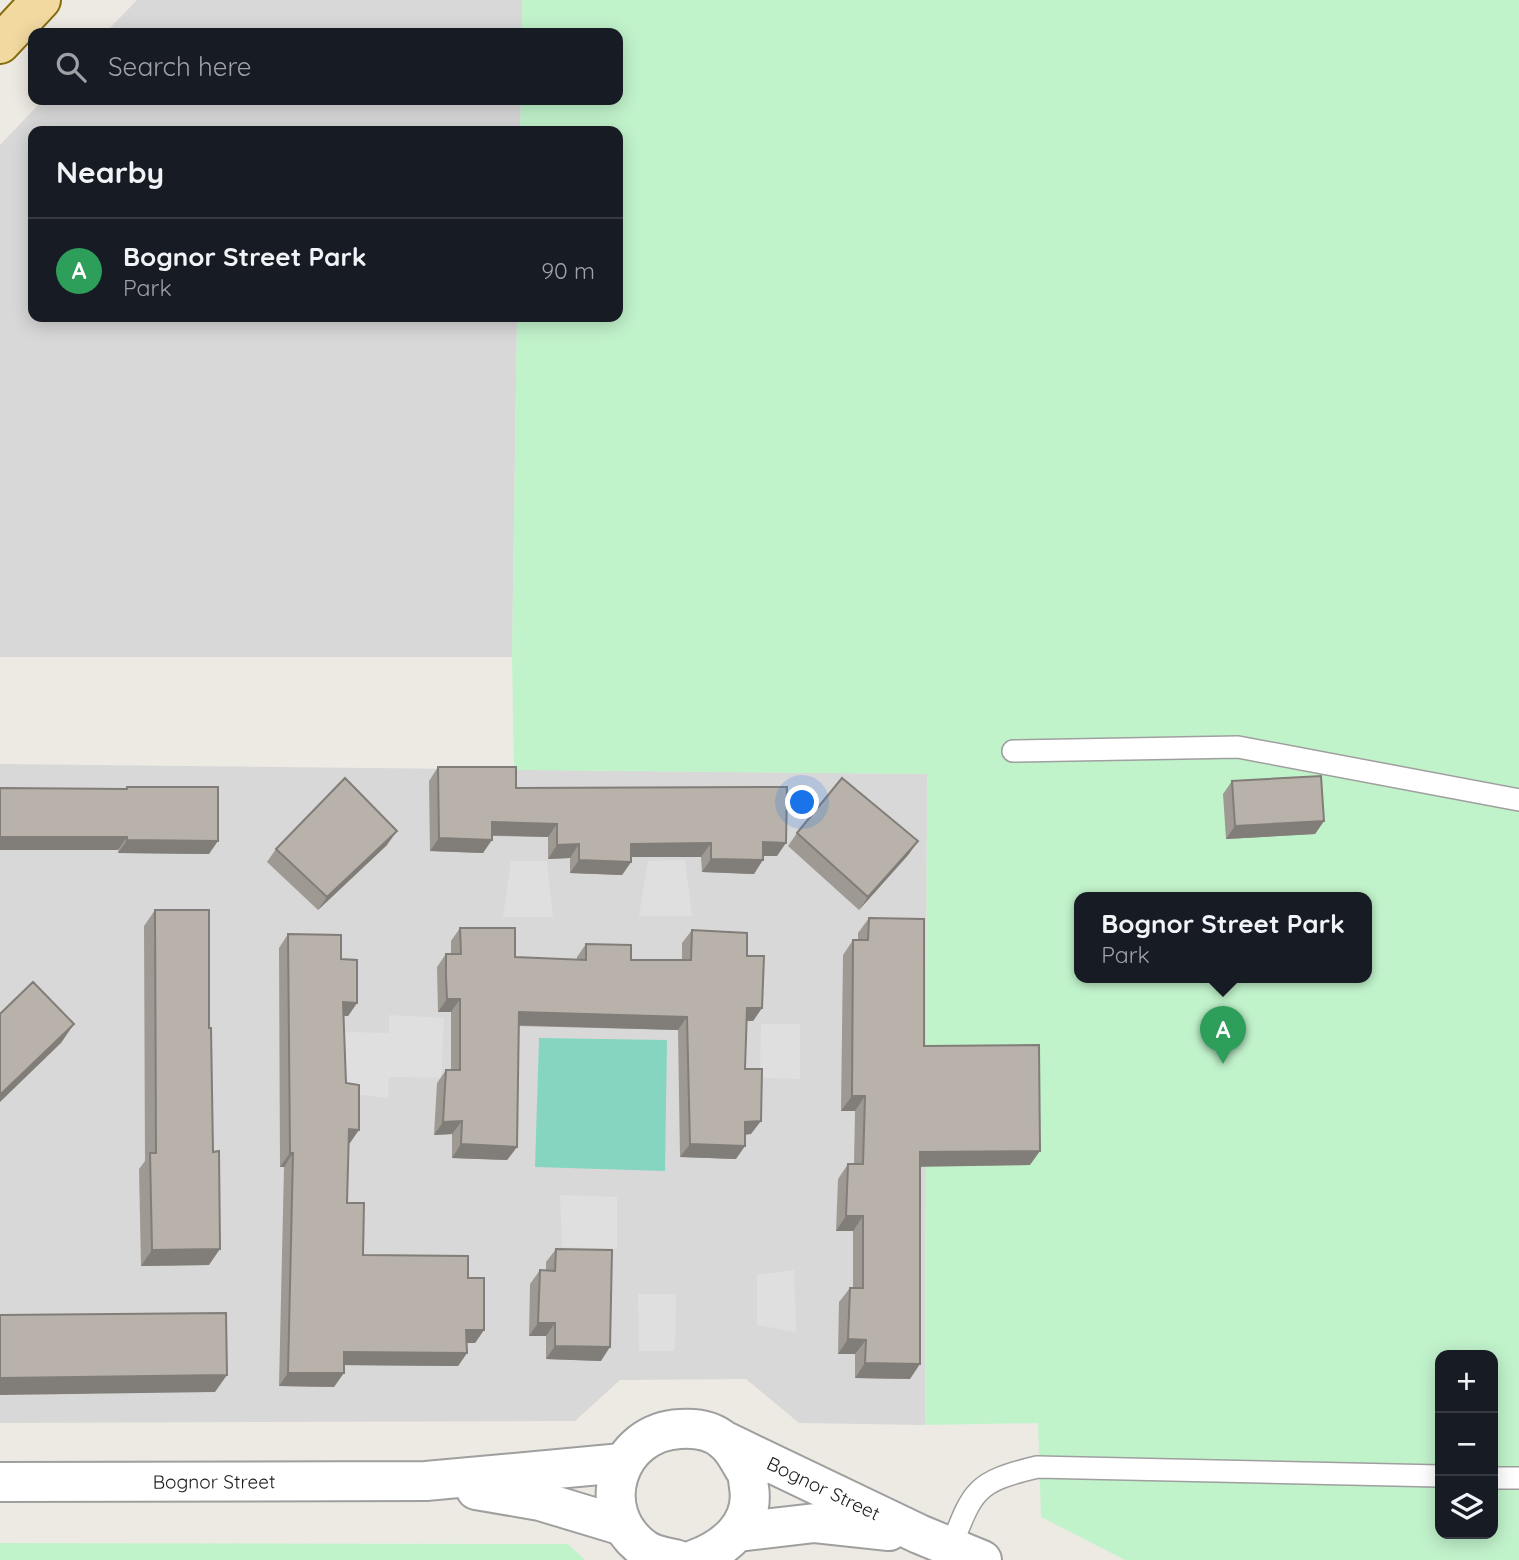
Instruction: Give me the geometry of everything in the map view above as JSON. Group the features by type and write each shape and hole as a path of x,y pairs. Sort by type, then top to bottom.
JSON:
{"main road":[{"path":"0,44 41,0"}],"street":[{"name":"Bognor Street","path":"678,1560 642,1548 624,1526 616,1503 615,1489 622,1463 640,1441 663,1430 695,1428 951,1547"},
{"name":"Bognor Street","path":"727,1443 747,1471 750,1494 749,1507 738,1532"},
{"name":"Bognor Street","path":"0,1482 426,1481 622,1463"},
{"name":"Bognor Street","path":"426,1481 540,1501 624,1526"},
{"name":"Bognor Street","path":"738,1532 815,1523 951,1547"},
{"path":"694,1560 715,1552 738,1532"}],"lane":[{"path":"1013,751 1238,747 1519,800"},
{"path":"951,1547 969,1500 998,1476 1037,1467 1435,1476"},
{"path":"1498,1478 1519,1478"}],"shaded area":[{"path":"137,0 522,0 522,28 110,28"},
{"path":"38,105 521,105 520,126 28,126 28,322 517,322 512,657 0,657 0,145"},
{"path":"0,764 927,774 925,1425 799,1423 746,1379 620,1380 575,1421 0,1423"},
{"path":"685,860 692,916 639,916 648,861"},
{"path":"511,861 547,861 553,917 503,917"},
{"path":"389,1015 444,1018 441,1078 389,1077 388,1098 346,1093 345,1032 389,1033"},
{"path":"761,1024 800,1024 800,1079 760,1078"},
{"path":"560,1195 617,1197 617,1249 562,1247"},
{"path":"794,1270 796,1332 757,1325 757,1275"},
{"path":"638,1294 676,1294 675,1351 639,1351"}],"green space":[{"path":"522,0 1519,0 1519,1560 1125,1560 1041,1517 1038,1423 925,1425 927,774 514,770 512,657 517,322 623,322 623,126 520,126 521,105 623,105 623,28 522,28"},
{"path":"539,1038 667,1040 665,1171 535,1167"},
{"path":"0,1543 568,1544 585,1560 0,1560"}],"building":[{"path":"438,767 516,767 516,788 787,787 786,843 763,842 763,860 711,859 711,843 631,844 631,862 579,860 579,844 557,845 557,824 492,822 492,840 439,838"},
{"path":"1321,776 1324,821 1235,826 1232,781"},
{"path":"345,778 397,831 327,897 276,849"},
{"path":"842,778 918,841 868,897 797,833"},
{"path":"218,787 218,841 127,840 127,837 0,837 0,788"},
{"path":"155,910 209,910 213,1152 219,1151 220,1249 152,1250 150,1153 156,1153"},
{"path":"869,918 924,919 924,1046 1039,1045 1040,1151 920,1152 920,1364 865,1363 866,1340 848,1339 850,1288 863,1288 863,1216 846,1216 848,1164 863,1164 865,1096 852,1096 853,940 868,940"},
{"path":"460,928 515,928 515,957 586,960 586,944 631,945 631,960 691,960 692,930 747,933 747,956 764,956 762,1008 747,1008 745,1069 762,1069 761,1121 745,1122 745,1146 690,1144 687,1017 519,1012 517,1147 461,1144 462,1121 443,1122 446,1070 460,1070 460,999 447,999 446,954 461,954"},
{"path":"288,934 341,935 341,959 357,960 357,1003 343,1002 346,1083 359,1085 359,1130 349,1129 347,1203 364,1203 363,1255 468,1256 468,1278 484,1278 484,1330 466,1330 467,1353 344,1352 344,1373 288,1373 293,1153 290,1153"},
{"path":"33,982 74,1024 0,1095 0,1014"},
{"path":"556,1249 612,1250 610,1347 555,1346 555,1323 538,1323 540,1270 555,1271"},
{"path":"226,1313 227,1375 0,1378 0,1315"}],"place":[{"name":"Bognor Street Park","path":"1223,1064"}]}
